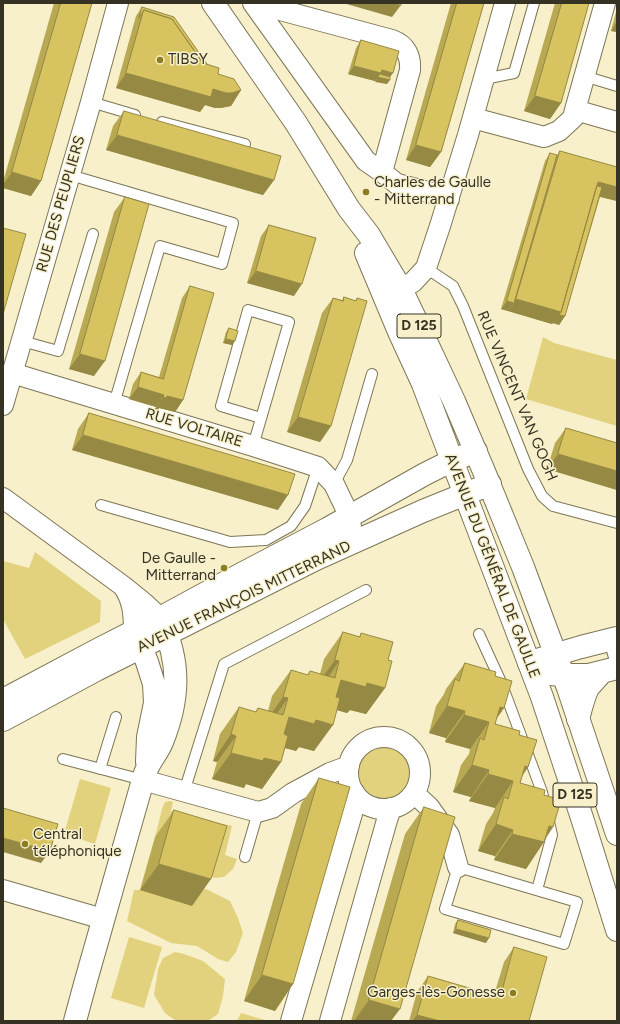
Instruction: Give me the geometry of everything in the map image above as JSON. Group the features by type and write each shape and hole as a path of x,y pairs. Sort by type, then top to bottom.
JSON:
{"street":[{"name":"RUE DES PEUPLIERS","path":"3,405 91,102 118,3"},
{"name":"AVENUE DU GÉNÉRAL DE GAULLE","path":"213,3 296,124 349,209 393,293 454,400 490,484 556,654 617,834"},
{"path":"253,3 366,161 397,184 449,199"},
{"path":"262,3 269,7 392,40 398,42 404,47 410,59 410,70 382,172"},
{"path":"393,293 413,282 426,268 449,199 505,3"},
{"path":"473,118 544,137 559,131 573,118 605,3"},
{"path":"575,110 617,122"},
{"name":"AVENUE DU GÉNÉRAL DE GAULLE","path":"393,293 422,384 542,697 583,820 617,930"},
{"name":"RUE VOLTAIRE","path":"12,373 318,467 334,484 349,516"},
{"name":"AVENUE FRANÇOIS MITTERRAND","path":"3,720 96,670 138,639 163,626 230,580 327,530 349,516 451,461 476,451"},
{"name":"AVENUE FRANÇOIS MITTERRAND","path":"163,626 224,606 316,559 490,484"},
{"path":"3,498 123,586 144,603 163,626 172,648 175,664 175,697 162,741 145,774"},
{"path":"224,606 244,585 347,533 350,530 349,516"},
{"path":"80,1020 103,919 145,774 148,737 155,703 153,677 138,639 131,603 123,586"},
{"name":"AVENUE FRANÇOIS MITTERRAND","path":"3,700 98,649 138,639"},
{"path":"529,663 581,646 613,639"},
{"path":"529,663 536,669 549,674 564,676 590,675 611,670"},
{"path":"578,719 588,688 611,670"},
{"path":"385,737 405,743 410,748 418,759 420,780 414,793 404,803 384,809 370,806 359,798 354,792 349,780 349,766 351,759 359,747 371,740 385,737"},
{"path":"145,774 184,792 258,812 272,808 293,793 330,773 349,766"},
{"path":"291,1021 354,807 354,792"},
{"path":"414,793 429,807 449,835 458,867"},
{"path":"330,1021 391,808"},
{"path":"3,890 103,919"}],"lane":[{"path":"484,79 514,73 534,3"},
{"path":"584,76 617,86"},
{"path":"91,102 245,144"},
{"path":"70,175 233,223 222,264 160,246 114,404"},
{"path":"22,340 58,351 93,234"},
{"name":"RUE VINCENT VAN GOGH","path":"426,268 453,286 463,306 528,469 542,496 553,506 617,523"},
{"path":"253,446 289,322 248,310 220,406 261,418"},
{"path":"334,484 347,460 372,374"},
{"path":"101,505 230,542 266,540 290,526 305,506 318,467"},
{"path":"184,792 224,664 366,590"},
{"path":"478,634 501,682 540,784 551,828 552,835 538,890"},
{"path":"611,670 613,639"},
{"path":"100,769 116,717"},
{"path":"63,759 100,769 145,774"},
{"path":"245,857 258,812"},
{"path":"458,867 538,890 577,902 564,944 445,909 458,867"}],"shaded area":[{"path":"543,337 554,343 617,360 617,426 526,399"},
{"path":"35,552 101,601 100,622 25,659 3,619 3,561 29,568"},
{"path":"384,737 404,743 414,753 420,773 414,793 404,803 384,809 364,803 354,793 348,773 354,753 364,743"},
{"path":"80,779 111,788 95,844 64,834"},
{"path":"165,802 173,802 171,811 232,826 225,855 237,859 233,869 224,877 215,878 202,873 155,837 162,809"},
{"path":"198,886 230,901 238,918 243,933 236,952 228,962 218,959 197,946 171,943 127,921 134,890 140,890 192,906"},
{"path":"129,937 162,947 144,1008 111,998"},
{"path":"175,952 203,961 225,979 223,996 218,1014 208,1021 176,1021 165,1013 154,995 158,969 163,958"},
{"path":"241,1013 268,1021 237,1021"}],"building":[{"path":"61,3 92,3 41,181 12,172"},
{"path":"457,3 484,3 441,152 416,145"},
{"path":"562,3 589,3 561,103 535,96"},
{"path":"142,7 174,17 207,64 203,63 172,19 144,10 139,18"},
{"path":"144,10 172,19 203,63 219,68 218,74 234,79 241,90 226,93 213,89 211,97 126,73"},
{"path":"361,40 399,51 393,73 382,70 381,73 354,66"},
{"path":"380,74 390,77 390,80 378,77"},
{"path":"124,111 281,156 274,180 117,135"},
{"path":"560,151 617,167 617,187 598,182 561,312 516,299"},
{"path":"550,153 557,155 514,303 507,301"},
{"path":"597,186 602,187 565,316 559,315 561,312"},
{"path":"125,197 149,204 105,361 80,354"},
{"path":"269,225 316,238 302,284 256,271"},
{"path":"3,228 26,234 3,314"},
{"path":"190,286 214,293 183,400 167,396 166,398 163,397 164,395 138,387 141,372 163,379"},
{"path":"344,297 356,301 357,298 367,301 331,426 298,417 333,298 343,301"},
{"path":"229,328 238,331 235,341 226,339"},
{"path":"89,413 295,474 288,495 83,435"},
{"path":"566,428 617,443 617,471 558,454"},
{"path":"343,632 360,637 361,633 393,642 388,660 392,661 385,688 367,683 366,687 341,680 336,697 340,698 333,725 316,720 314,724 289,717 284,734 288,736 281,762 264,758 263,761 231,753 236,736 231,734 239,707 256,712 258,708 283,715 288,698 283,697 291,670 308,675 310,671 335,678 339,661 335,660"},
{"path":"465,663 496,672 495,676 512,681 504,708 500,707 495,724 520,731 519,735 537,740 528,767 525,766 520,783 545,790 544,795 561,800 553,827 549,826 544,842 512,834 513,830 496,824 504,797 508,799 513,781 488,774 489,770 472,765 480,738 484,740 489,722 464,715 465,711 447,706 455,679 459,681"},
{"path":"319,778 350,787 293,984 262,975"},
{"path":"424,807 455,817 400,1009 369,1000"},
{"path":"3,808 58,824 50,851 3,838"},
{"path":"174,810 227,826 211,879 159,864"},
{"path":"458,920 491,930 489,938 456,929"},
{"path":"514,947 547,957 529,1021 440,1021 417,1015 428,976 500,997"}],"place":[{"name":"TIBSY","path":"160,60"},
{"name":"Charles de Gaulle - Mitterrand","path":"366,192"},
{"name":"De Gaulle - Mitterrand","path":"224,568"},
{"name":"Central téléphonique","path":"25,844"},
{"name":"Garges-lès-Gonesse","path":"513,993"}]}
